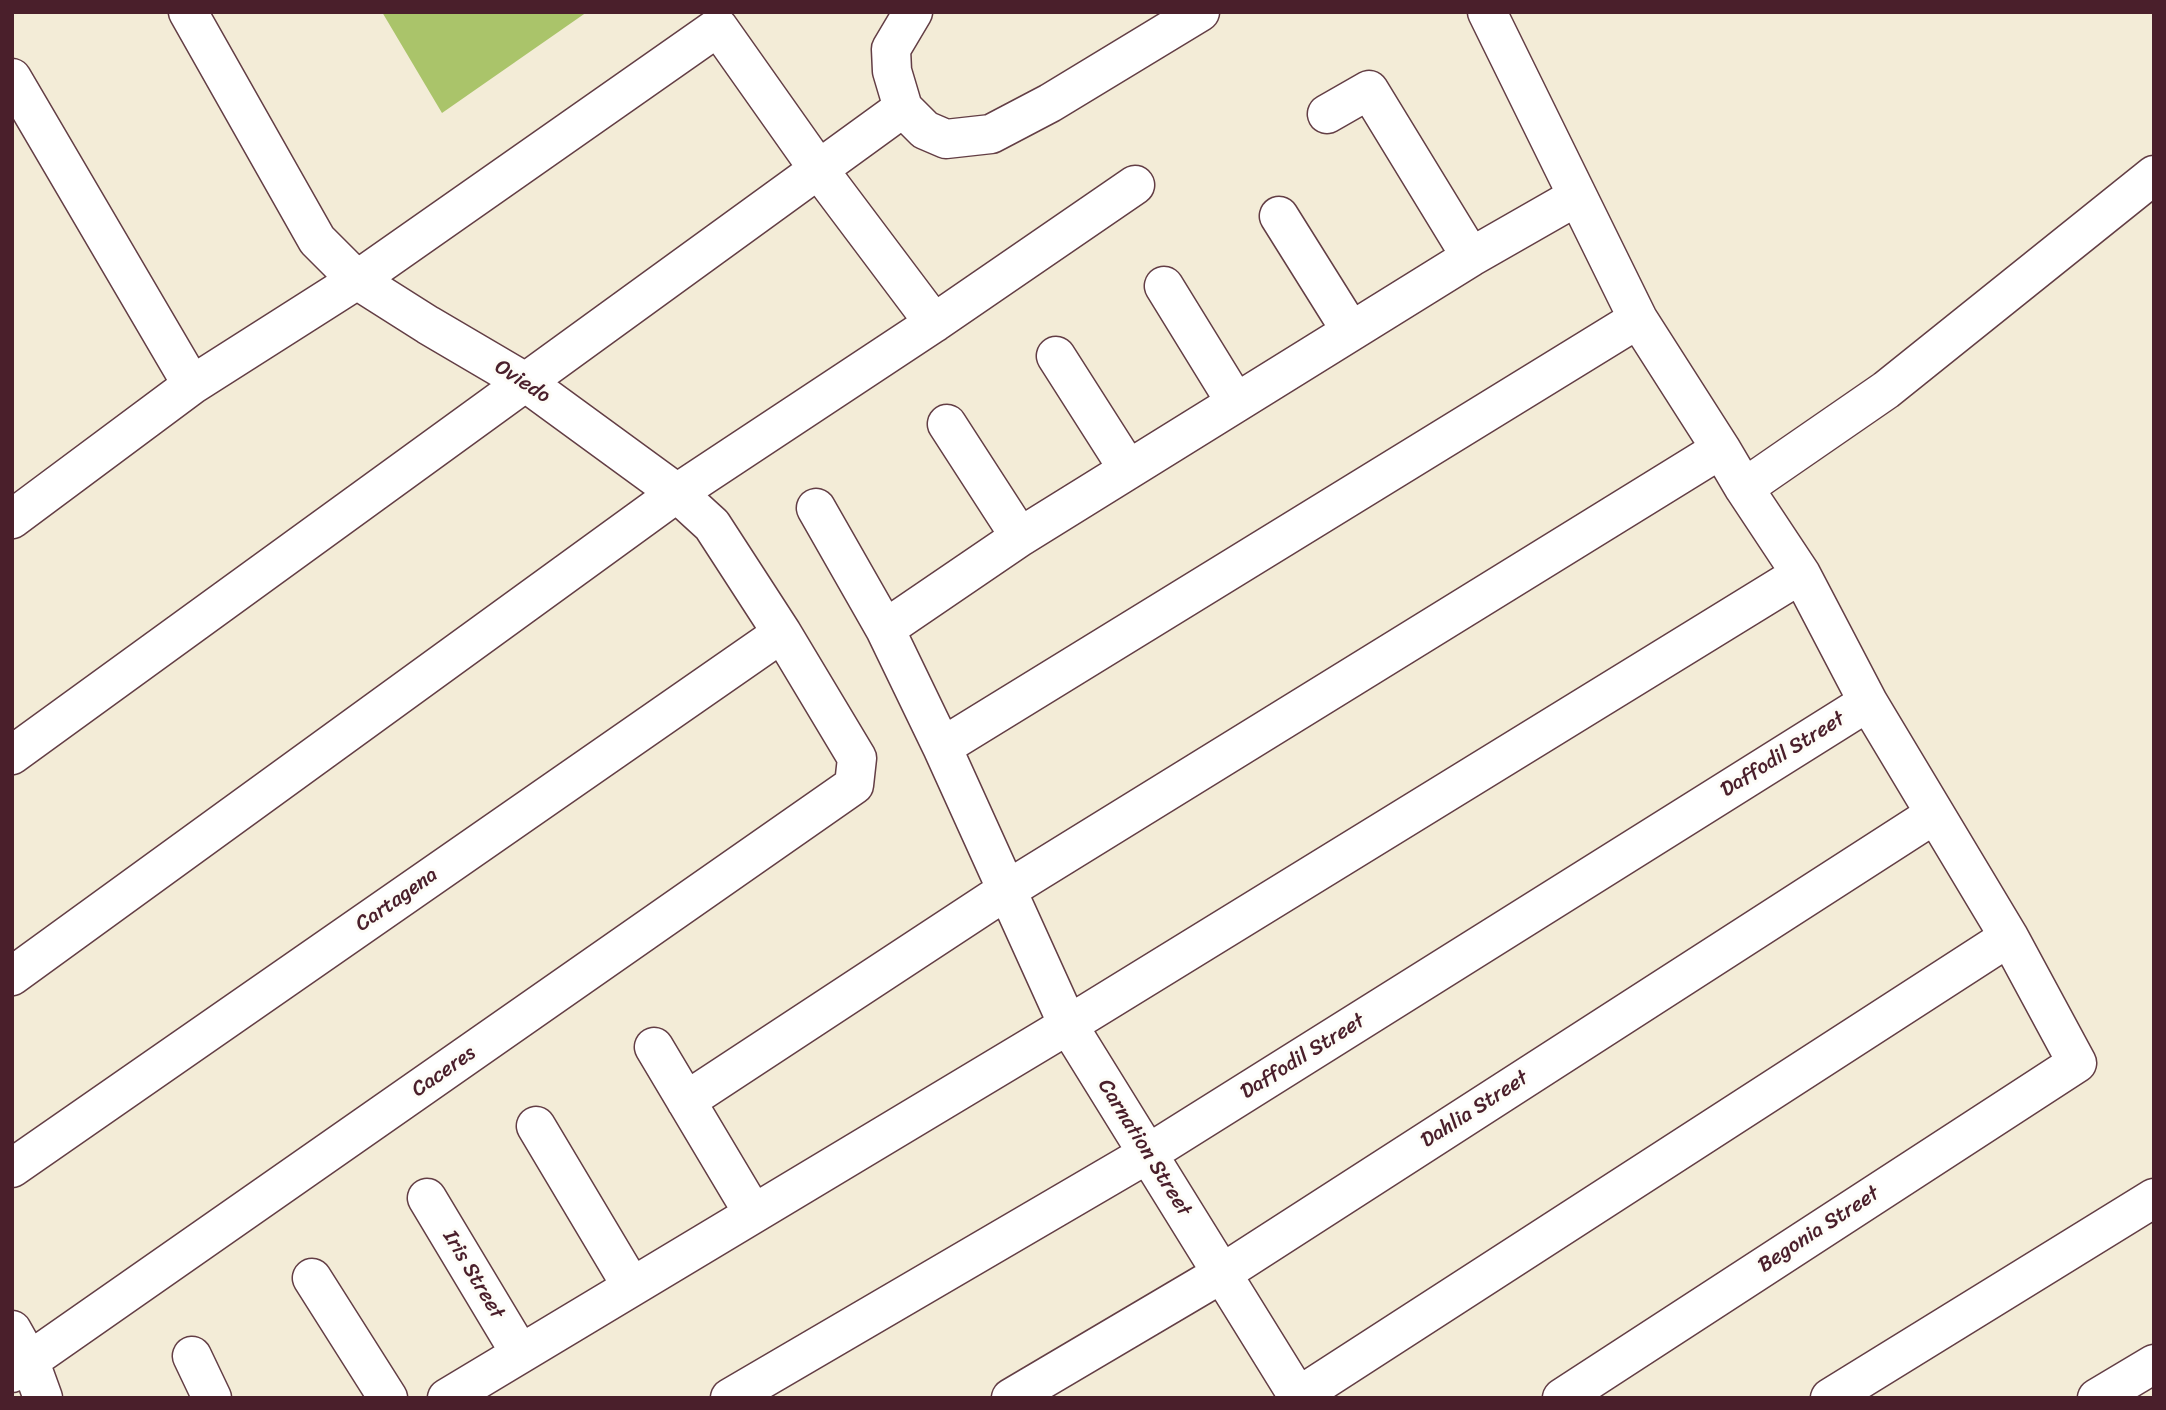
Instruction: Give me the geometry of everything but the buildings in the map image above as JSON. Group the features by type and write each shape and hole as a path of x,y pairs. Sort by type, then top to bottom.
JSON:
{"street":[{"name":"Oviedo","path":"187,12 317,240 357,280 525,382 677,493 712,525 782,633 857,758"},
{"path":"913,12 891,49 892,71 903,108 925,130 946,139 990,134 1050,103 1199,12"},
{"path":"1298,1397 2009,937 1868,702 1801,574 1638,319 1487,12"},
{"path":"13,517 192,385 357,280 718,27 934,323"},
{"path":"12,78 192,385"},
{"path":"1328,114 1369,90 1471,257"},
{"path":"12,755 903,108"},
{"path":"1744,488 1886,390 2154,175"},
{"path":"12,976 677,493 934,323 1135,185"},
{"path":"885,629 1020,537 1471,257 1576,197"},
{"path":"1279,215 1351,331"},
{"path":"1164,286 1236,403"},
{"path":"942,747 1638,319"},
{"path":"1056,356 1128,470"},
{"path":"947,424 1020,537"},
{"path":"686,1101 1007,890 1721,449"},
{"name":"Carnation Street","path":"816,508 885,629 942,747 1068,1025 1298,1397"},
{"path":"447,1398 1068,1025 1801,574"},
{"name":"Cartagena","path":"12,1168 782,633"},
{"name":"Daffodil Street","path":"730,1398 1149,1153 1868,702"},
{"name":"Caceres","path":"18,1355 854,785 857,758"},
{"name":"Dahlia Street","path":"1012,1398 1221,1274 1935,814"},
{"name":"Begonia Street","path":"1562,1398 2077,1063 2009,937"},
{"path":"654,1047 754,1213"},
{"path":"536,1126 632,1287"},
{"name":"Iris Street","path":"427,1198 520,1353"},
{"path":"1840,1395 2154,1198"},
{"path":"312,1278 388,1398"},
{"path":"18,1355 43,1398"},
{"path":"192,1356 212,1398"},
{"path":"2097,1398 2154,1364"}],"green space":[{"path":"382,12 587,12 442,113"}]}
